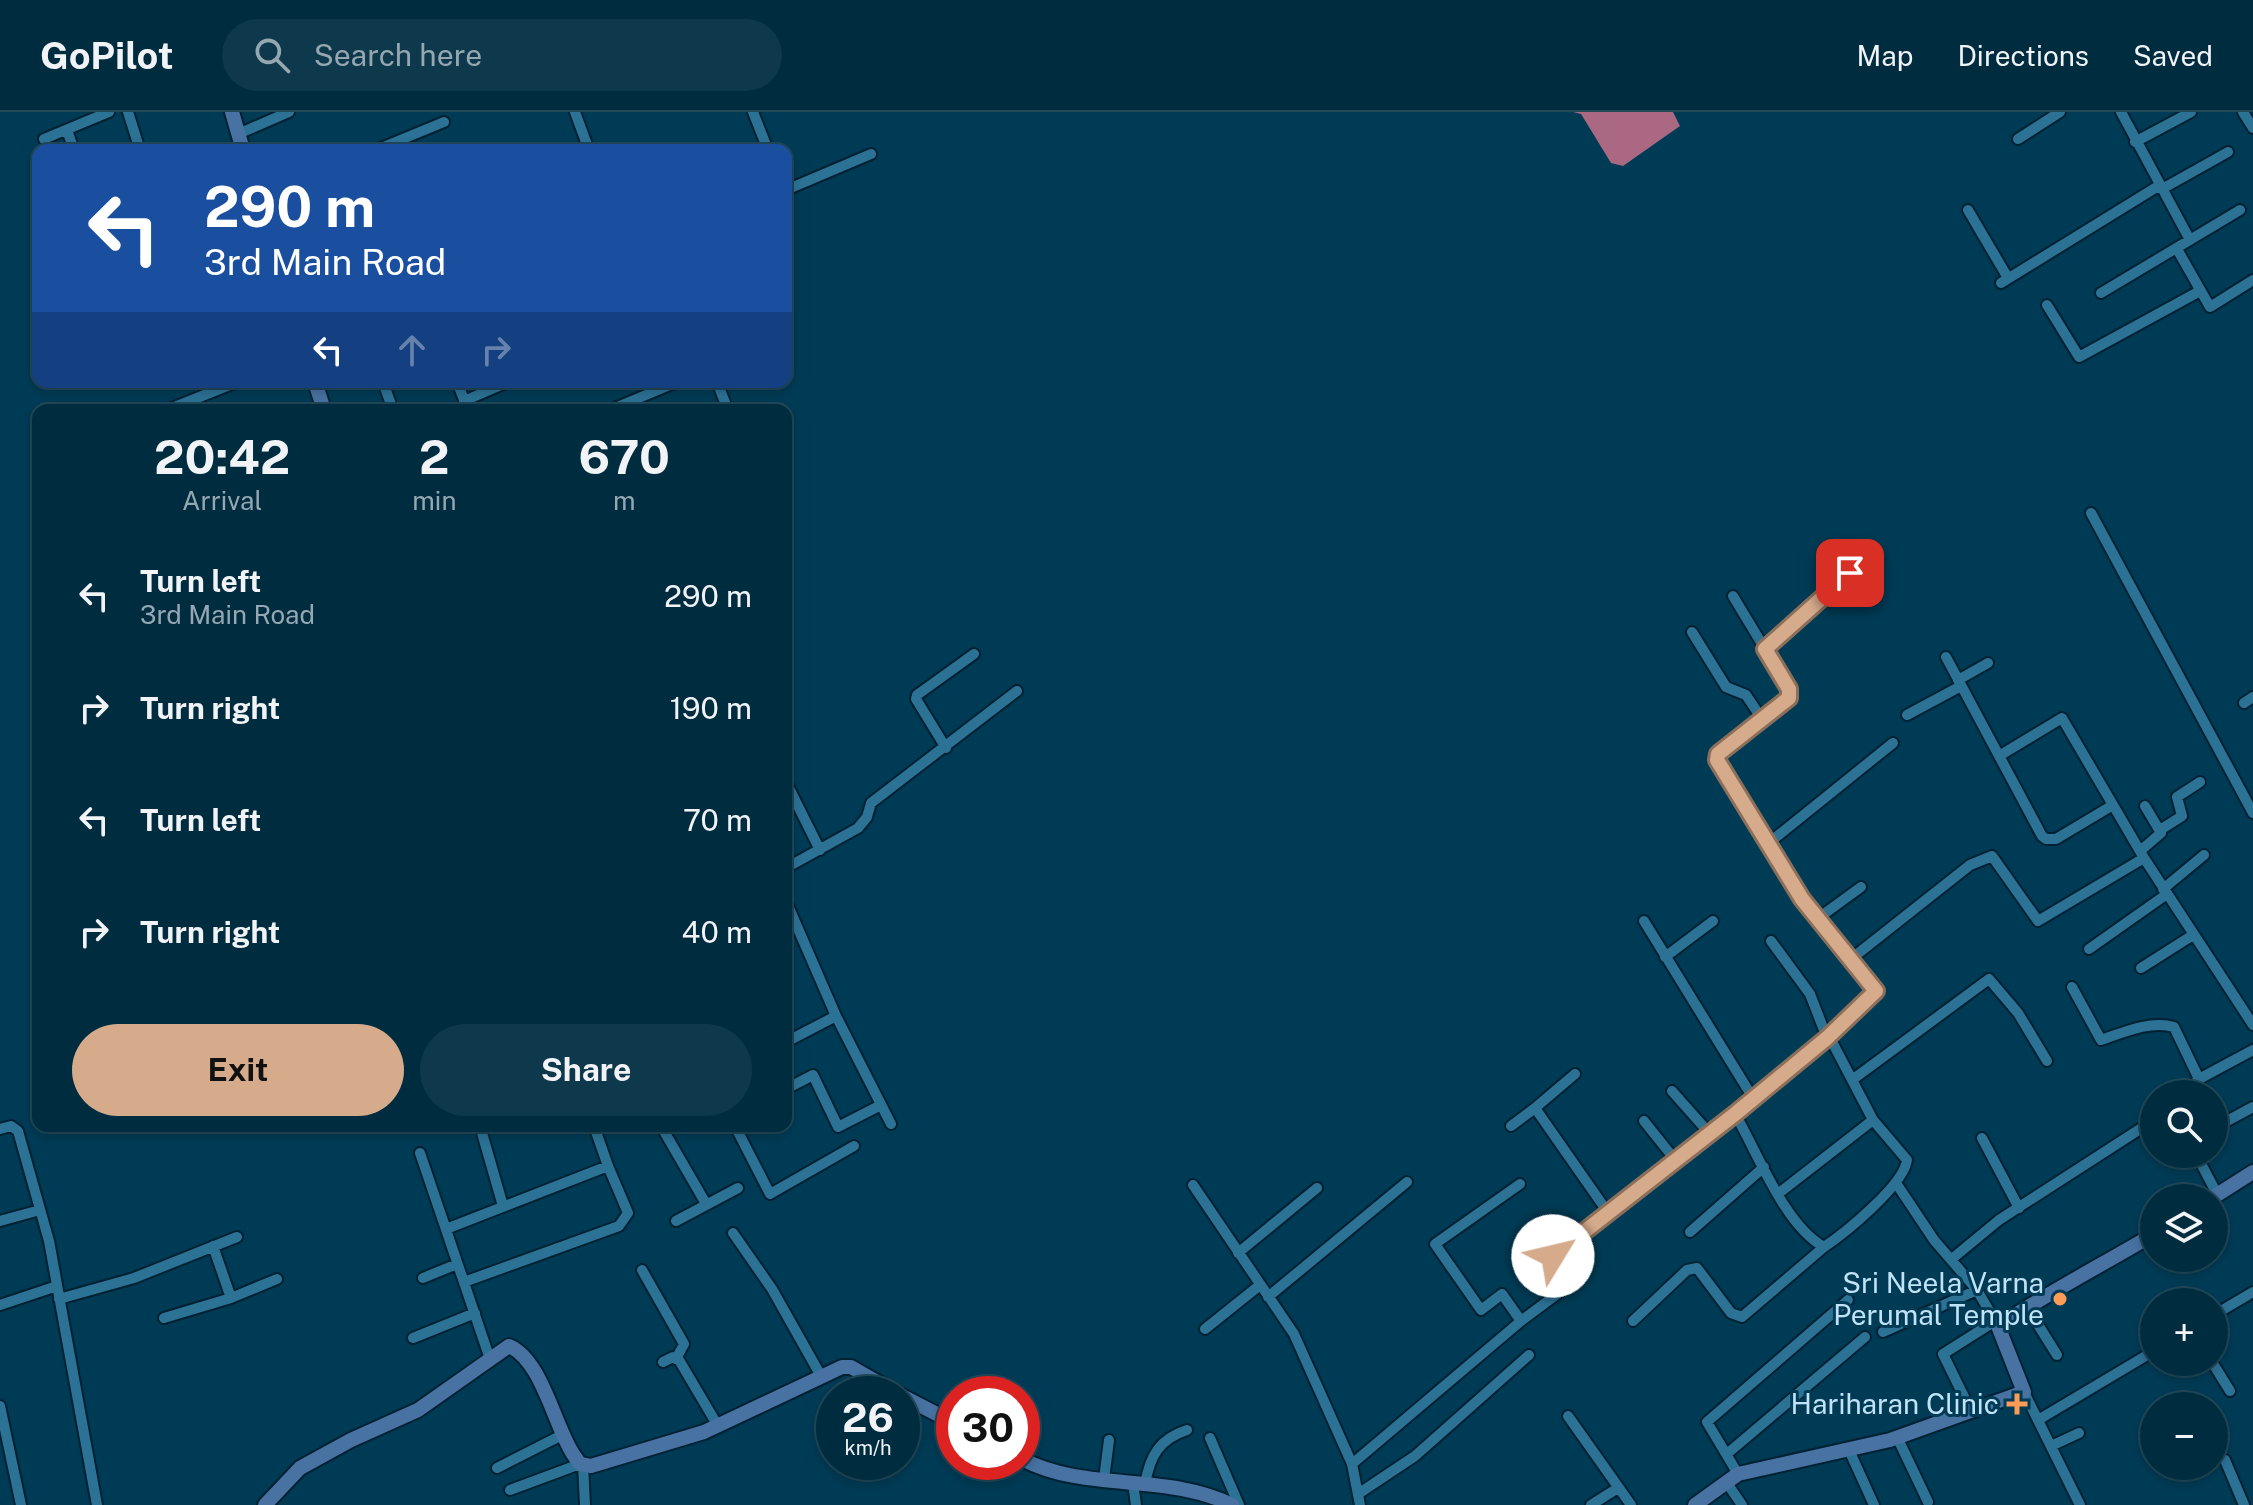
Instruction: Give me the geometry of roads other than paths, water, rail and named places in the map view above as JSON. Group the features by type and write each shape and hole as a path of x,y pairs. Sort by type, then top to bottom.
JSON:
{"street":[{"path":"44,139 109,112"},
{"path":"128,112 138,144"},
{"path":"232,112 241,144"},
{"path":"238,134 289,112"},
{"path":"575,112 587,144"},
{"path":"753,112 766,144"},
{"path":"2018,139 2060,112"},
{"path":"2121,112 2190,240"},
{"path":"2135,142 2191,112"},
{"path":"2243,112 2253,128"},
{"path":"391,144 444,122"},
{"path":"67,130 72,144"},
{"path":"1968,210 2004,280 2161,187 2228,152"},
{"path":"792,187 871,154"},
{"path":"2101,293 2240,210"},
{"path":"2177,249 2207,304 2214,308 2253,280"},
{"path":"2047,305 2079,357 2200,291"},
{"path":"182,404 222,388"},
{"path":"468,404 497,388"},
{"path":"624,404 663,388"},
{"path":"2091,513 2253,813"},
{"path":"1765,649 1850,573"},
{"path":"1553,1256 1735,1114 1828,1037 1876,991 1817,919 1717,760 1718,754 1790,694 1733,596"},
{"path":"1692,632 1726,687 1746,695 1762,719"},
{"path":"946,748 916,699 917,695 974,654"},
{"path":"1946,657 2046,839 2056,839 2113,805"},
{"path":"1907,715 1988,663"},
{"path":"792,865 863,824 871,803 1017,691"},
{"path":"1999,756 2062,718 2165,892 2253,1025"},
{"path":"1770,842 1893,743"},
{"path":"2160,830 2182,816 2177,797 2200,782"},
{"path":"792,794 820,850"},
{"path":"1851,959 1970,865 1988,856 1992,856 2038,921 2142,854 2161,836 2145,806"},
{"path":"2089,949 2165,892 2204,855"},
{"path":"1817,919 1861,887"},
{"path":"792,915 836,1016 891,1124"},
{"path":"1644,921 1753,1098"},
{"path":"1665,957 1713,921"},
{"path":"2141,968 2193,935"},
{"path":"1633,1321 1687,1270 1697,1268 1731,1313 1742,1317 1896,1183 1906,1169 1907,1160 1873,1120 1828,1037 1810,994 1771,941"},
{"path":"1852,1080 1989,979 2018,1013 2047,1061"},
{"path":"2072,987 2101,1040 2143,1027 2165,1024 2174,1027 2199,1079 2253,1050"},
{"path":"792,1039 836,1016"},
{"path":"1511,1126 1575,1074"},
{"path":"792,1086 813,1075 838,1127 881,1105"},
{"path":"1672,1091 1710,1134"},
{"path":"2228,1120 2253,1107"},
{"path":"1535,1108 1609,1214"},
{"path":"1735,1114 1803,1231 1824,1247"},
{"path":"1779,1193 1873,1120"},
{"path":"1644,1121 1676,1161"},
{"path":"0,1129 11,1126 18,1131 40,1210 97,1505"},
{"path":"1953,1258 2019,1208 2140,1129"},
{"path":"482,1132 503,1206"},
{"path":"464,1282 619,1226 628,1213 596,1132"},
{"path":"664,1132 705,1202"},
{"path":"738,1132 770,1194 854,1146"},
{"path":"1982,1138 2019,1208"},
{"path":"420,1153 490,1359"},
{"path":"446,1229 608,1166"},
{"path":"1690,1232 1764,1167"},
{"path":"2228,1187 2253,1172"},
{"path":"1268,1297 1407,1182"},
{"path":"1896,1183 1934,1240 1953,1258 1977,1290 1996,1324 2024,1392 2080,1505"},
{"path":"1520,1184 1435,1244 1481,1310 1502,1294 1521,1321"},
{"path":"1193,1185 1294,1334 1352,1464 1361,1492 1360,1505"},
{"path":"676,1221 705,1202 738,1188"},
{"path":"1238,1253 1317,1188"},
{"path":"0,1221 40,1210"},
{"path":"733,1233 772,1289 821,1376 851,1367 867,1376"},
{"path":"59,1299 134,1278 237,1237"},
{"path":"1971,1411 1943,1354 2140,1242"},
{"path":"213,1246 231,1298"},
{"path":"423,1278 457,1264"},
{"path":"642,1270 684,1344 676,1359 663,1362"},
{"path":"1352,1464 1521,1321 1580,1277"},
{"path":"164,1318 231,1298 277,1279"},
{"path":"1205,1329 1260,1285"},
{"path":"0,1305 57,1286"},
{"path":"1883,1332 1977,1290"},
{"path":"2228,1307 2253,1292"},
{"path":"1742,1505 1732,1478 1728,1453 1707,1426 1709,1419 1848,1300"},
{"path":"2027,1307 2057,1355"},
{"path":"413,1338 475,1313"},
{"path":"1728,1453 1865,1337"},
{"path":"265,1505 300,1468 418,1410 509,1346 520,1351 531,1366 562,1435 581,1464 585,1505"},
{"path":"1361,1492 1415,1456 1529,1355"},
{"path":"676,1359 718,1426"},
{"path":"2038,1420 2140,1359"},
{"path":"2221,1376 2230,1391"},
{"path":"510,1490 581,1464 607,1464 718,1426 816,1378"},
{"path":"1695,1505 1732,1478 1897,1437 2024,1392"},
{"path":"0,1406 5,1448 21,1505"},
{"path":"1568,1416 1631,1505"},
{"path":"1136,1505 1139,1484 1156,1449 1171,1435 1187,1430"},
{"path":"2051,1446 2079,1433"},
{"path":"497,1468 562,1435"},
{"path":"1897,1437 1928,1502"},
{"path":"1210,1438 1239,1505"},
{"path":"1104,1479 1109,1440"},
{"path":"1849,1450 1874,1505"},
{"path":"1040,1467 1053,1472 1139,1484 1185,1486 1212,1500 1232,1505"},
{"path":"2228,1467 2244,1505"},
{"path":"1591,1505 1618,1488"}],"place":[{"name":"Sri Neela Varna Perumal Temple","path":"2060,1299"},
{"name":"Hariharan Clinic","path":"2017,1404"}]}
